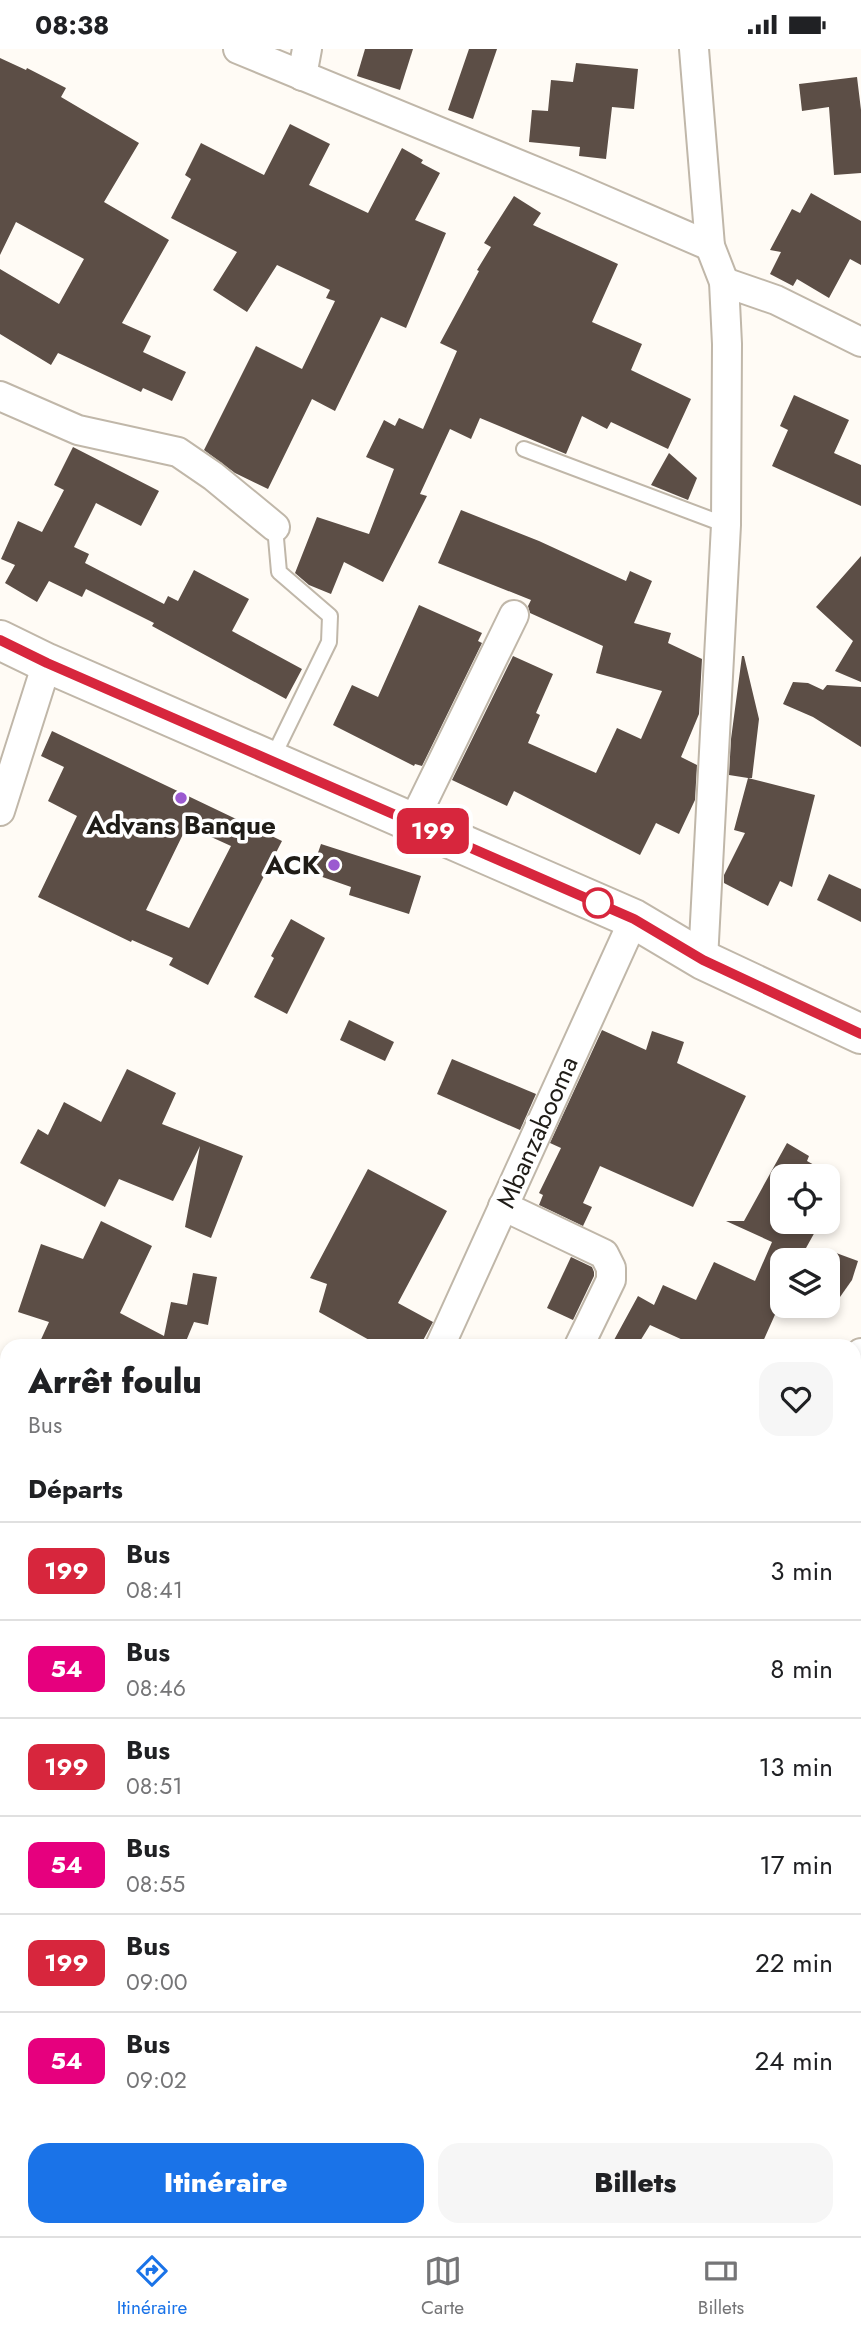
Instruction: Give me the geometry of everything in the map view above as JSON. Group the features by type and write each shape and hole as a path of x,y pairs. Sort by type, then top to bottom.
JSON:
{"highway":[{"path":"0,640 47,663 634,919 703,960 861,1034"}],"street":[{"path":"238,49 304,62 709,246"},
{"path":"694,49 709,246 724,282 727,344 726,525 703,960"},
{"path":"724,282 776,300 861,342"},
{"path":"0,396 78,430 178,452 213,476 275,527"},
{"path":"413,822 514,615"},
{"path":"0,811 47,663"},
{"name":"Mbanzabooma","path":"443,1339 634,919"},
{"path":"503,1206 604,1254 611,1268 611,1280 582,1339"}],"lane":[{"path":"524,449 726,525"},
{"path":"271,761 329,642 330,629 330,616 279,572 275,527"}],"building":[{"path":"365,49 413,49 400,90 357,76"},
{"path":"469,49 497,49 473,119 448,110"},
{"path":"0,58 66,88 61,97 139,143 104,202 169,240 122,323 151,336 143,352 186,372 172,401 143,388 141,392 58,353 51,365 0,334 0,269 59,304 84,259 16,222 0,255"},
{"path":"576,63 638,69 634,109 612,107 606,159 579,156 580,147 529,142 532,110 548,111 551,80 573,82"},
{"path":"857,77 861,110 861,173 834,175 829,107 802,111 799,84"},
{"path":"290,124 330,144 309,185 368,213 402,148 423,160 421,163 440,173 415,220 446,233 406,328 381,317 335,411 312,399 268,489 235,473 204,450 256,346 302,369 335,301 326,298 330,290 277,265 247,312 213,290 237,252 171,218 191,179 185,175 201,143 264,175"},
{"path":"811,193 861,221 861,265 850,259 829,298 797,279 793,286 770,274 781,252 770,250 792,209 800,213"},
{"path":"514,196 541,213 533,225 618,264 592,322 642,344 631,370 691,399 668,449 611,422 607,429 582,416 566,454 480,418 471,439 450,429 420,494 427,496 383,582 344,562 331,594 309,585 295,573 317,517 369,534 394,469 366,457 384,420 395,426 399,418 423,429 457,351 440,343 491,247 484,243"},
{"path":"794,395 849,420 834,453 861,465 861,506 772,466 788,430 780,426"},
{"path":"73,447 159,491 141,526 96,503 74,547 89,554 85,563 164,604 168,596 178,601 194,570 249,599 232,631 302,669 286,699 152,626 154,623 86,589 82,597 49,581 37,602 5,583 15,565 1,559 18,521 42,532 64,490 54,485"},
{"path":"669,453 697,478 688,500 651,485"},
{"path":"461,510 539,541 626,581 630,571 652,581 634,623 671,633 668,643 702,659 699,714 681,757 697,765 695,800 679,834 656,823 640,855 514,791 507,806 452,780 513,656 553,674 536,713 540,715 528,743 596,773 617,728 641,739 662,691 596,673 603,646 530,613 528,606 531,600 438,563"},
{"path":"861,556 861,682 835,671 853,641 816,607"},
{"path":"419,605 482,633 478,641 482,643 422,766 414,766 333,725 352,685 378,697"},
{"path":"742,656 759,719 752,778 729,775"},
{"path":"793,682 808,683 823,690 827,685 861,687 861,747 813,717 783,704"},
{"path":"52,731 282,841 208,985 169,965 173,958 132,940 131,942 38,897 77,816 48,801 64,767 41,756","holes":["187,826 231,846 189,928 146,910"]},
{"path":"748,778 815,795 792,887 780,881 768,906 724,883 724,875 745,833 734,830"},
{"path":"321,844 421,876 409,914 349,895 351,887 311,873"},
{"path":"829,874 861,889 861,922 817,900"},
{"path":"291,919 325,938 287,1014 254,997 274,958 271,956"},
{"path":"349,1020 394,1042 385,1061 340,1040"},
{"path":"602,1030 646,1050 652,1031 684,1042 677,1063 746,1096 693,1207 600,1166 583,1203 592,1207 583,1226 539,1205 543,1195 539,1193 561,1148 550,1143"},
{"path":"452,1059 536,1094 520,1130 437,1094"},
{"path":"127,1069 176,1093 162,1124 243,1156 211,1238 185,1227 200,1146 173,1201 119,1179 105,1207 20,1163 38,1129 48,1135 64,1102 101,1122"},
{"path":"787,1143 809,1156 807,1161 812,1164 775,1164"},
{"path":"368,1169 447,1211 398,1303 433,1322 424,1339 367,1339 319,1312 327,1284 310,1278"},
{"path":"770,1174 770,1234 814,1234 806,1248 770,1248 770,1318 774,1318 764,1339 681,1339 650,1325 641,1339 615,1339 638,1296 654,1305 663,1285 696,1300 714,1262 755,1281 772,1242 726,1221 744,1221"},
{"path":"101,1221 152,1246 120,1313 164,1336 171,1302 187,1305 193,1273 217,1277 208,1325 194,1322 187,1339 41,1339 49,1322 18,1312 41,1244 83,1259"},
{"path":"840,1254 858,1261 852,1280 840,1297"},
{"path":"571,1257 592,1267 594,1272 573,1320 547,1308"}],"bus line":[{"name":"199","path":"0,640 47,663 634,919 703,960 861,1034"}],"place":[{"name":"Advans Banque","path":"181,798"},
{"name":"ACK","path":"334,865"}]}
